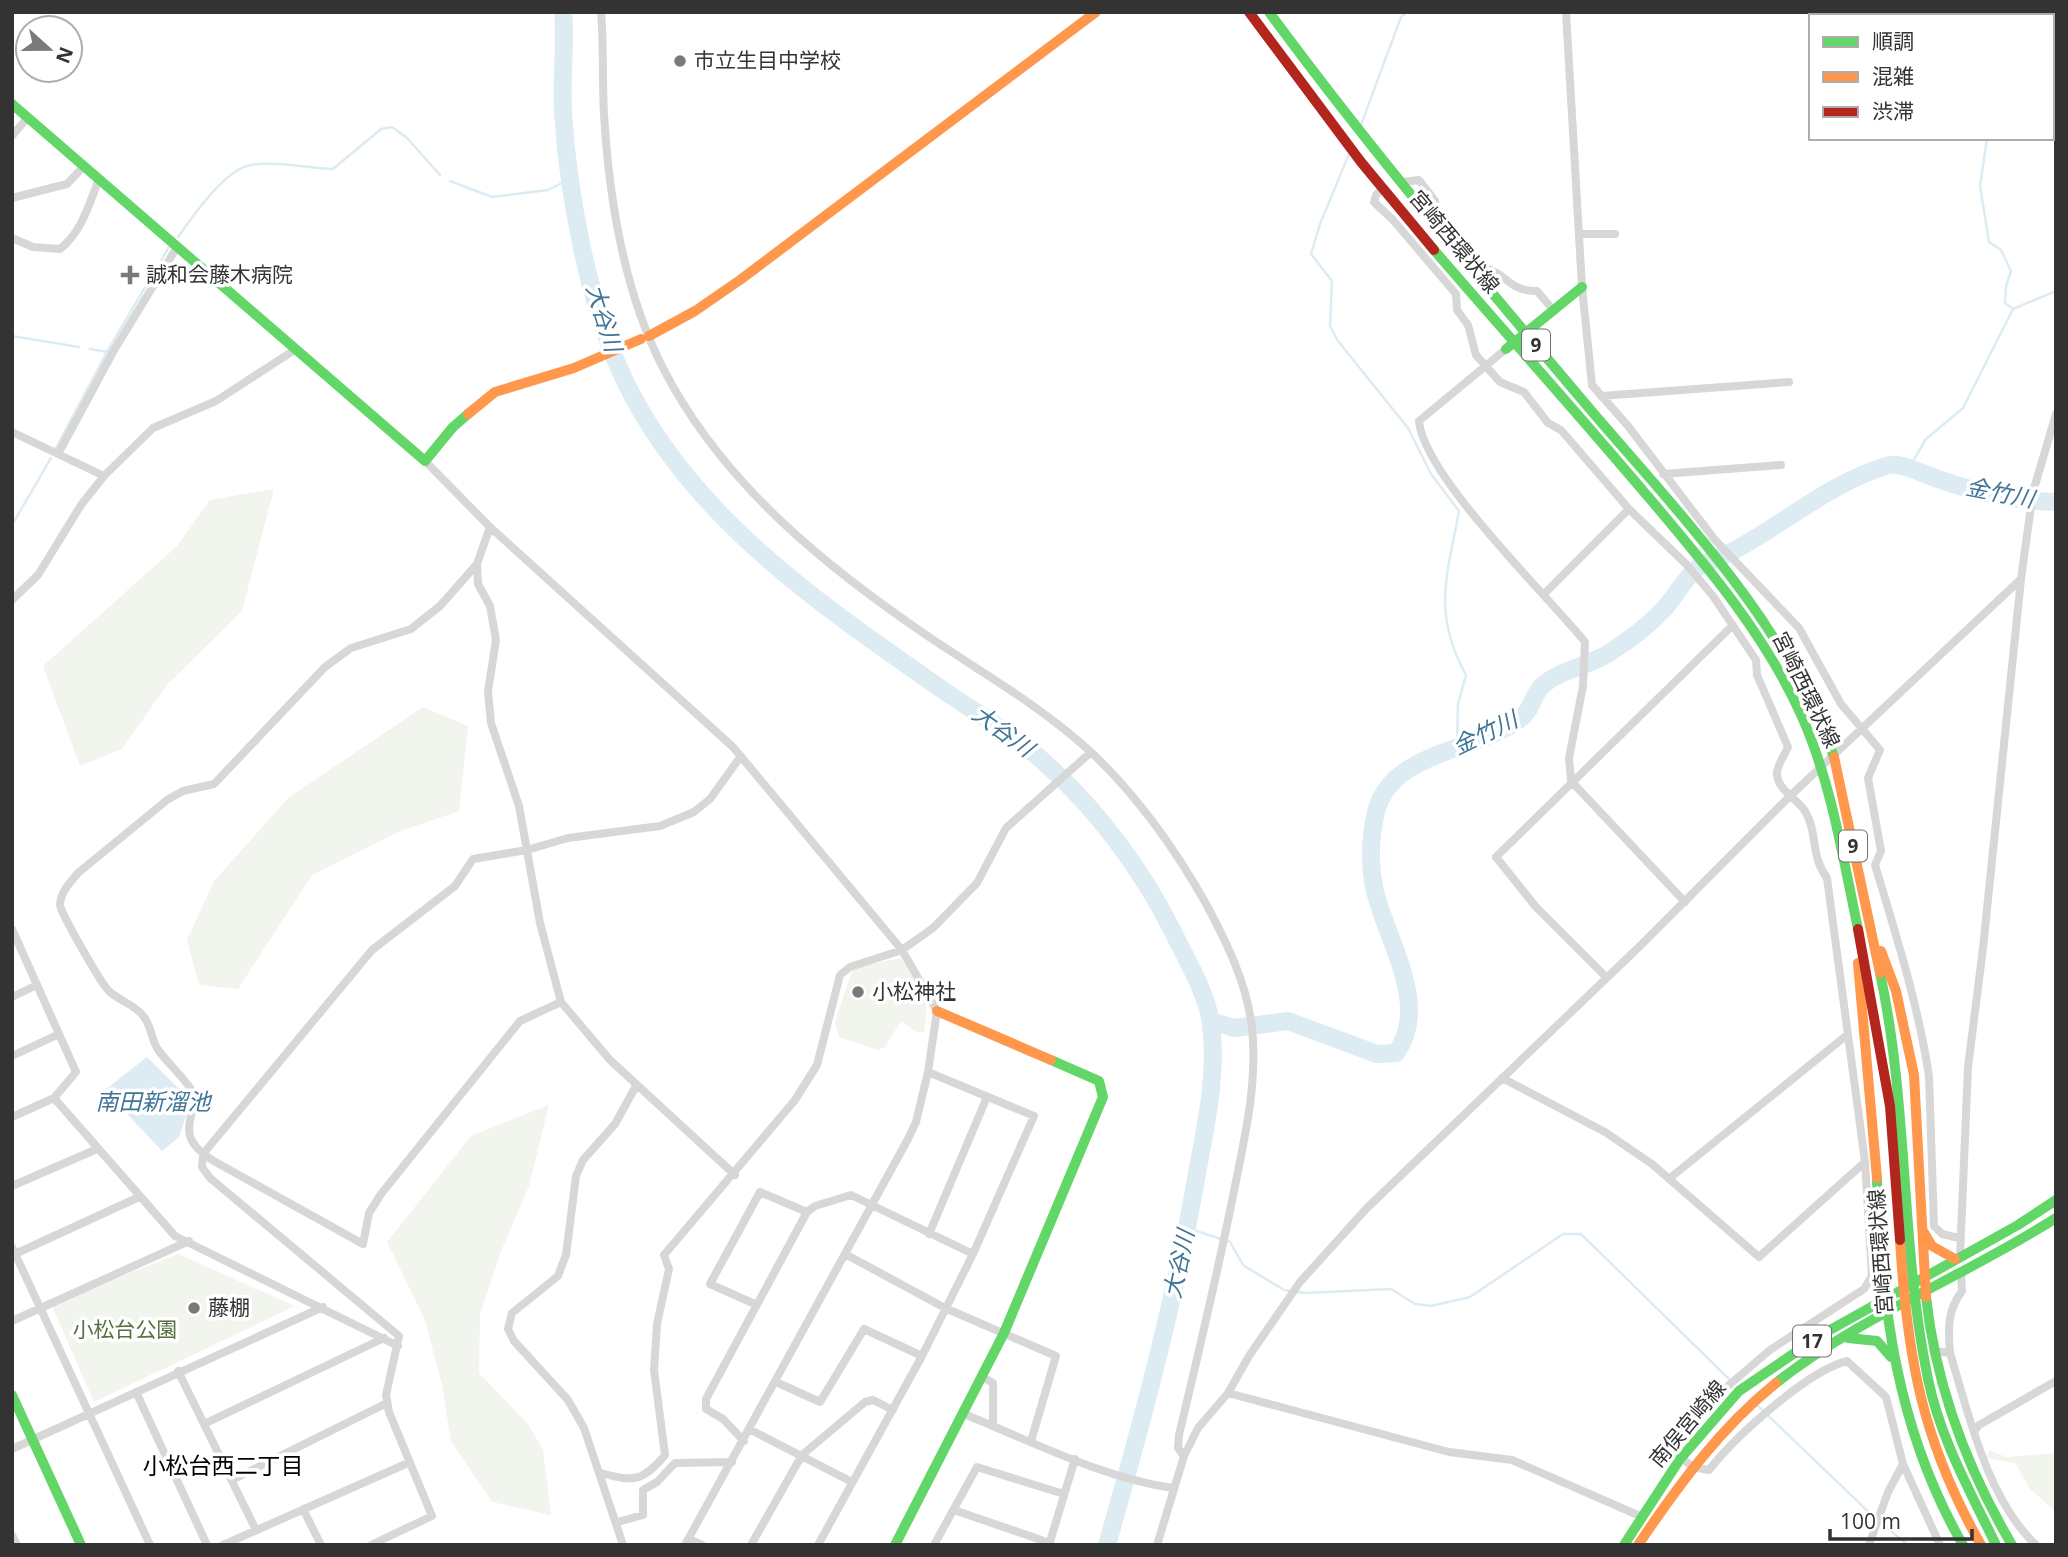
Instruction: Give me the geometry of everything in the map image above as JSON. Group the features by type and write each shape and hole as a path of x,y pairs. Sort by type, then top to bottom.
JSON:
{"main road":[{"path":"12,104 425,461 453,427 495,392 574,368 645,338 695,311 1096,12"},
{"name":"宮崎西環状線","path":"1249,12 1291,75 1510,346 1695,551 1725,590 1778,670 1822,767 1858,929 1898,1137 1906,1327 1918,1395 1934,1447 1981,1545"},
{"name":"宮崎西環状線","path":"1269,12 1352,120 1526,333 1739,576 1810,700 1834,756 1886,999 1917,1318 1928,1381 1954,1464 1996,1545"},
{"path":"1510,346 1582,287"},
{"path":"1858,929 1859,1000 1874,1131 1883,1298 1894,1364 1899,1393 1929,1483 1963,1545"},
{"path":"1871,929 1896,984 1910,1041 1925,1292 1935,1351 1955,1434 1975,1481 2012,1545"},
{"path":"899,1543 1004,1333 1103,1097 1099,1081 937,1011"},
{"name":"南俣宮崎線","path":"1624,1545 1640,1516 1682,1457 1739,1391 1821,1335 2056,1200"},
{"name":"南俣宮崎線","path":"1638,1545 1692,1467 1734,1421 1783,1378 1830,1346 2024,1240 2056,1218"},
{"path":"1922,1228 1932,1246 1958,1257"},
{"path":"1845,1338 1877,1341 1888,1350 1894,1364"},
{"path":"12,1395 81,1545"}],"street":[{"path":"601,12 604,114 612,188 623,251 645,338 688,413 725,463 798,537 831,566 1032,706 1089,754 1169,843 1227,943 1249,1009 1252,1031 1250,1115 1216,1278 1179,1435 1178,1448 1184,1456"},
{"path":"1566,12 1582,287 1592,385 1628,426 1712,543"},
{"path":"12,136 28,117"},
{"path":"12,198 58,188 67,184 84,166"},
{"path":"12,238 33,247 60,249 71,241 99,179"},
{"path":"1403,182 1419,180 1435,201 1437,212 1486,268 1496,271 1510,286 1522,291 1537,291 1554,311"},
{"path":"1383,188 1376,195 1374,202 1393,220 1456,294 1457,310 1468,325 1476,355 1500,382 1524,392 1548,423 1561,430 1629,509 1686,564 1713,596 1756,660 1758,675 1788,747 1777,771 1779,780 1790,797 1804,809 1817,865 1827,878 1865,1162 1872,1276 1864,1289 1770,1350 1729,1385 1670,1447 1692,1467 1709,1470 1747,1430 1796,1389 1838,1363 1847,1361 1886,1397 1903,1464 1940,1545"},
{"path":"1580,234 1615,234"},
{"path":"58,454 113,352 177,247"},
{"path":"1510,346 1419,421 1420,431 1442,476 1585,642 1583,686 1569,758 1571,781 1685,902"},
{"path":"12,600 38,575 81,505 104,476 153,428 216,401 296,349"},
{"path":"1601,396 1789,382"},
{"path":"1958,1257 1968,1067 2021,579 2033,492 2056,414"},
{"path":"12,432 104,476"},
{"path":"425,461 490,527 697,713 741,756 902,950 937,1011 928,1072 916,1122 874,1206 687,1542 702,1545"},
{"path":"1663,474 1781,465"},
{"path":"1544,594 1629,509"},
{"path":"490,527 477,564 440,606 411,629 351,648 326,667 214,784 183,791 167,800 78,873 67,885 60,903 64,919 85,949 99,981 116,997 141,1013 159,1052 190,1085 196,1097 187,1130 190,1142 203,1154 363,1244 369,1213 381,1194 520,1021 561,1002"},
{"path":"477,564 478,584 490,606 496,639 488,691 491,723 519,806 540,923 561,1002 610,1060 734,1175"},
{"path":"1739,576 1799,628 1841,704 1860,730 1880,750 1868,778 1881,851 1875,865 1916,1000 1929,1076 1934,1226 1942,1234 1959,1238"},
{"path":"1157,1545 1184,1456 1198,1428 1227,1393 1300,1282 1367,1208 1685,902 1790,797 2021,579"},
{"path":"1606,977 1536,907 1496,857 1733,625"},
{"path":"601,1473 628,1480 649,1474 665,1455 654,1370 657,1324 669,1269 664,1255 795,1100 817,1065 839,975 850,967 902,950 933,928 967,897 1006,828 1089,754"},
{"path":"371,1545 432,1516 408,1463 387,1403 386,1395 399,1336 210,1178 202,1167 203,1154 372,950 455,887 473,859 527,850 568,838 660,826 694,812 710,799 741,756"},
{"path":"12,929 14,939 76,1072 54,1098 12,1117"},
{"path":"12,997 37,985"},
{"path":"12,1056 59,1034"},
{"path":"1670,1178 1847,1035"},
{"path":"818,1545 922,1356 973,1254 1034,1116 928,1072"},
{"path":"1502,1078 1605,1132 1670,1178 1759,1257 1865,1162"},
{"path":"623,1545 618,1522 584,1427 568,1400 514,1341 508,1329 512,1313 558,1276 566,1255 576,1176 583,1160 615,1124 636,1086"},
{"path":"929,1234 987,1097"},
{"path":"54,1098 175,1236 398,1346"},
{"path":"12,1186 97,1149"},
{"path":"757,1305 710,1284 760,1192 807,1212"},
{"path":"744,1441 723,1419 706,1409 706,1399 807,1212 815,1206 851,1195 973,1254"},
{"path":"139,1197 14,1250 150,1545"},
{"path":"12,1321 188,1241"},
{"path":"847,1255 946,1308 1056,1356 1031,1441"},
{"path":"1961,1273 1962,1292 1955,1301 1948,1324 1950,1353 1989,1474 2036,1545"},
{"path":"12,1449 323,1307"},
{"path":"776,1382 820,1402 864,1329 922,1356"},
{"path":"1821,1335 1830,1346"},
{"path":"204,1424 384,1338"},
{"path":"1935,1351 1950,1353"},
{"path":"178,1371 256,1530"},
{"path":"982,1377 993,1383 993,1426"},
{"path":"1974,1432 1979,1425 2056,1381"},
{"path":"136,1392 207,1545"},
{"path":"1227,1393 1449,1452 1512,1460 1640,1516"},
{"path":"751,1545 802,1455 865,1402 873,1401 893,1410"},
{"path":"232,1480 387,1403"},
{"path":"964,1414 1089,1464 1152,1485 1174,1488"},
{"path":"751,1430 852,1482"},
{"path":"954,1510 1049,1544 1075,1459"},
{"path":"618,1522 643,1515 643,1490 657,1482 675,1463 732,1462"},
{"path":"223,1545 408,1463"},
{"path":"1869,1545 1888,1492 1903,1464"},
{"path":"934,1545 977,1467 1064,1494"},
{"path":"303,1509 321,1545"},
{"path":"12,1535 17,1545"}],"green space":[{"path":"274,489 242,611 167,685 122,749 80,766 43,666 177,546 210,500"},
{"path":"423,707 468,726 459,811 398,832 312,875 238,989 199,985 187,940 214,881 288,798"},
{"path":"901,958 923,992 926,1008 924,1032 917,1032 901,1021 885,1047 878,1050 839,1037 835,1022 852,971 858,967"},
{"path":"549,1105 529,1186 500,1254 480,1314 479,1373 528,1424 543,1450 551,1515 492,1502 451,1441 442,1385 425,1320 387,1242 471,1136"},
{"name":"小松台公園","path":"178,1254 295,1306 94,1402 51,1304"},
{"path":"1989,1450 2006,1457 2056,1453 2056,1512 2030,1489 2015,1463 1987,1458"}],"water":[{"name":"南田新溜池","path":"147,1057 191,1101 179,1137 162,1151 105,1090"}],"waterway":[{"name":"大谷川","path":"563,12 566,144 582,250 601,321 613,353 626,383 654,431 686,476 723,517 763,555 850,624 1019,741 1063,779 1116,840 1147,885 1201,989 1209,1013 1213,1044 1209,1105 1166,1321 1107,1545"},
{"path":"1361,125 1401,17 1407,12"},
{"path":"178,237 220,184 241,168 271,164 333,169 381,129 392,127 407,138 440,175"},
{"path":"1987,140 1980,186 1989,242 2001,250 2011,271 2006,286 2005,303 2013,309"},
{"path":"1349,154 1320,224 1311,254 1332,281 1330,326 1338,341 1408,428 1431,474 1459,511 1445,594 1449,632 1455,653 1466,675 1458,704 1457,746"},
{"path":"450,181 492,197 548,190 570,179"},
{"path":"90,349 107,352 169,247"},
{"path":"1909,468 1926,439 1963,408 2013,309 2056,291"},
{"path":"12,336 79,347"},
{"path":"56,448 107,352"},
{"path":"12,525 51,458"},
{"name":"金竹川","path":"1211,1021 1234,1028 1288,1021 1377,1054 1396,1053 1406,1035 1408,994 1403,972 1380,910 1371,861 1376,812 1385,792 1399,776 1417,764 1503,729 1521,718 1538,691 1548,681 1604,656 1657,617 1699,567 1752,540 1846,483 1865,473 1891,465 1904,466 1987,494 2056,502"},
{"path":"1187,1228 1230,1242 1243,1265 1284,1290 1305,1293 1391,1289 1415,1304 1431,1306 1470,1297 1563,1234 1581,1234 1731,1381"},
{"path":"1757,1405 1876,1519"},
{"path":"1881,1523 1908,1545"}],"traffic: fast":[{"path":"1269,12 1426,213 1728,572 1788,661 1813,708 1834,757"},
{"path":"12,104 425,461 453,427 468,414"},
{"path":"1434,250 1685,541 1730,597 1770,656 1803,719 1822,770 1836,822 1858,929"},
{"path":"1506,349 1582,287"},
{"path":"1880,973 1896,1074 1913,1278 1928,1379 1948,1443 1996,1545"},
{"path":"895,1545 1004,1333 1103,1097 1099,1081 1051,1060"},
{"path":"1877,1178 1883,1274 1897,1367 1922,1458 1963,1545"},
{"path":"1624,1545 1680,1459 1739,1391 1821,1335 2018,1225 2056,1200"},
{"path":"1776,1383 1843,1337 2056,1218"},
{"path":"1926,1297 1937,1363 1955,1426 1981,1486 2012,1545"},
{"path":"1848,1338 1877,1341 1891,1357"},
{"path":"12,1395 81,1545"}],"traffic: slow":[{"path":"649,336 695,311 740,280 1096,12"},
{"path":"468,414 495,392 574,368 641,339"},
{"path":"1834,757 1880,973"},
{"path":"1881,951 1896,991 1914,1075 1926,1297"},
{"path":"1858,963 1877,1178"},
{"path":"937,1011 1051,1060"},
{"path":"1923,1231 1932,1246 1955,1259"},
{"path":"1900,1240 1907,1322 1921,1397 1944,1470 1981,1545"},
{"path":"1638,1545 1718,1438 1776,1383"}],"traffic: jam":[{"path":"1249,12 1361,162 1434,250"},
{"path":"1858,929 1890,1106 1900,1240"}],"place":[{"name":"市立生目中学校","path":"680,61"},
{"name":"誠和会藤木病院","path":"130,275"},
{"name":"小松神社","path":"858,992"},
{"name":"藤棚","path":"194,1308"}],"district":[{"name":"小松台西二丁目","path":"223,1466"}]}
